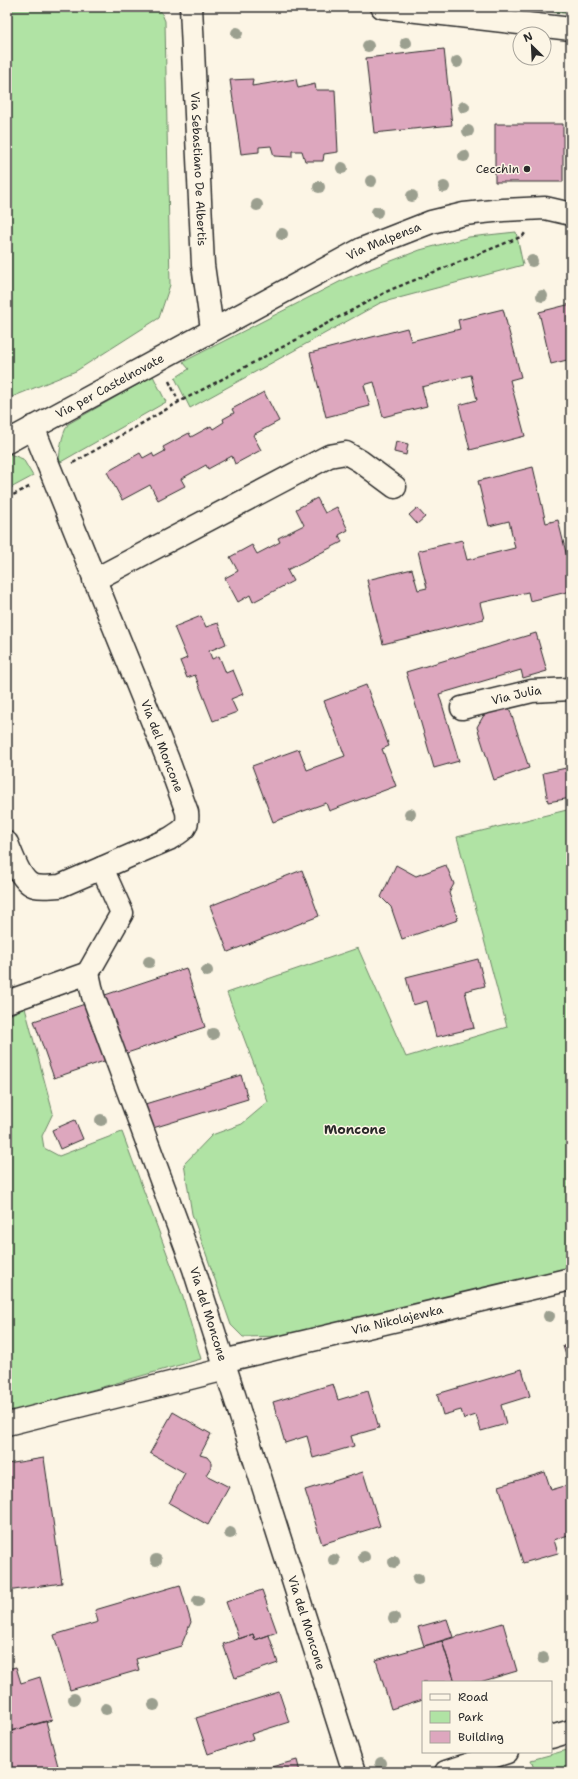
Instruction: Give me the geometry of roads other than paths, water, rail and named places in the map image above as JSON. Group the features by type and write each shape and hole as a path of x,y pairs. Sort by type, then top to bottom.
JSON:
{"street":[{"name":"Via Sebastiano De Albertis","path":"191,7 203,265 212,329"},
{"path":"382,7 571,29"},
{"name":"Via Malpensa","path":"212,329 362,249 431,222 472,213 502,210 545,208 571,214"},
{"name":"Via per Castelnovate","path":"7,442 212,329"},
{"name":"Via del Moncone","path":"7,843 22,875 33,886 60,886 169,839 183,831 188,821 187,812 168,760 33,428"},
{"path":"94,580 329,456 346,453 360,461 395,487"},
{"name":"Via Julia","path":"462,708 532,691 571,689"},
{"path":"7,1002 88,973 122,913 102,868"},
{"name":"Via del Moncone","path":"88,973 96,1003 194,1269 303,1616 354,1772"},
{"name":"Via Nikolajewka","path":"7,1424 225,1365 571,1279"},
{"path":"552,1737 571,1731"},
{"path":"446,1772 504,1753"}],"place":[{"name":"Cecchin","path":"527,169"}],"district":[{"name":"Moncone","path":"355,1129"}]}
